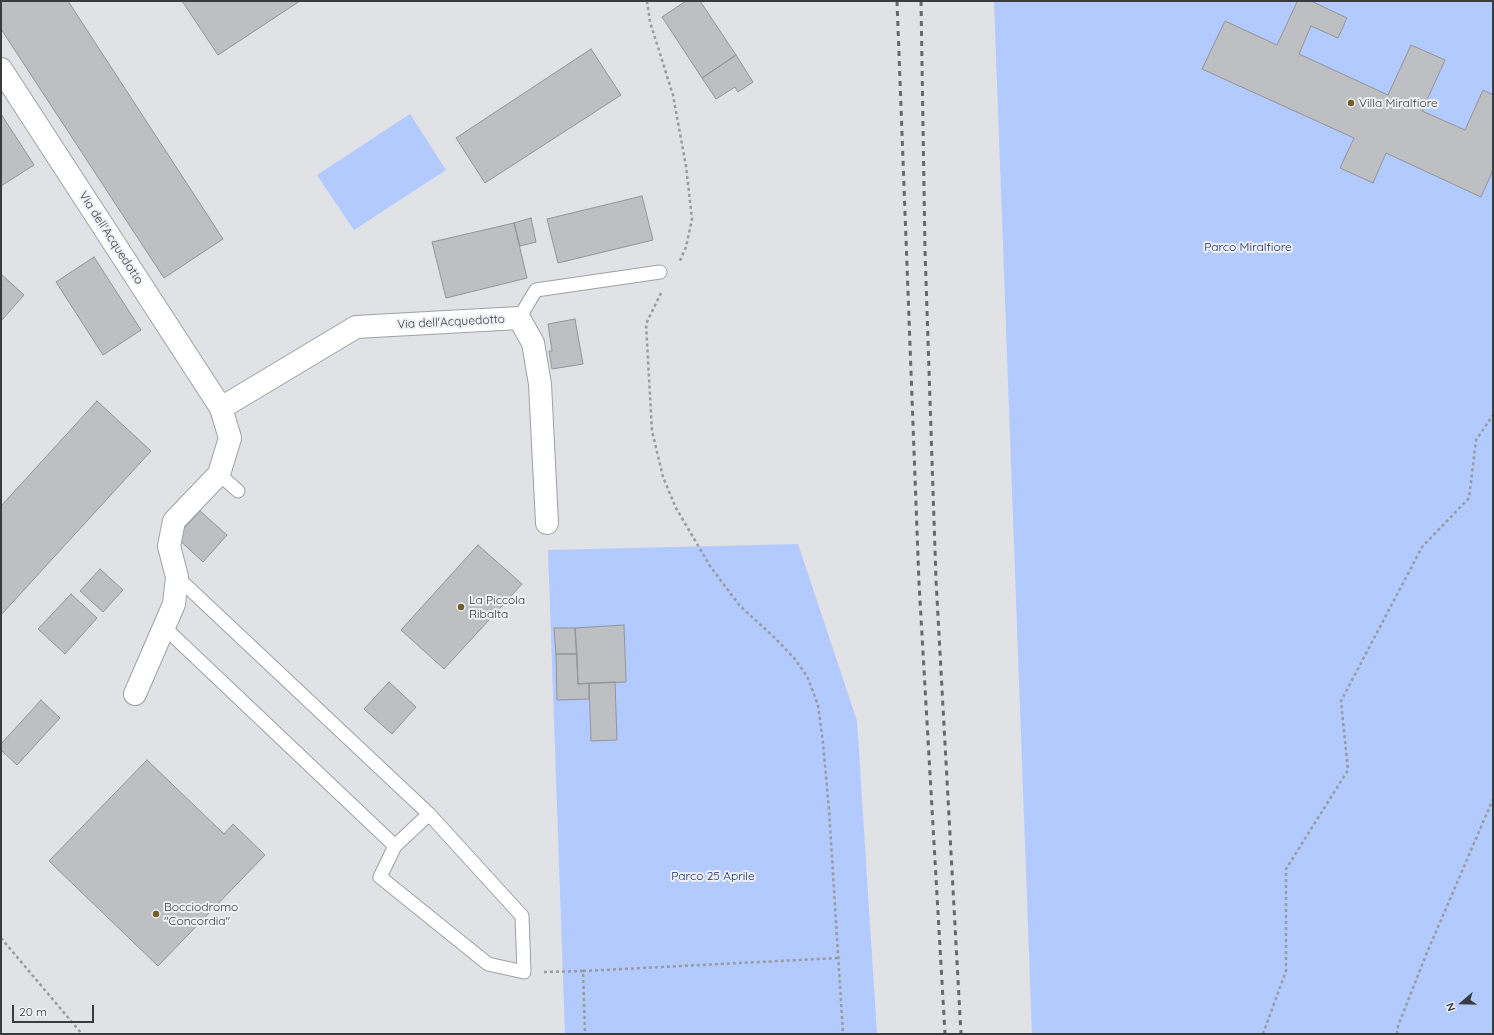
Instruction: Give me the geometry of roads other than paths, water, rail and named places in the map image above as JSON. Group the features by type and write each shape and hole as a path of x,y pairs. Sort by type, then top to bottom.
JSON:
{"street":[{"name":"Via dell'Acquedotto","path":"1,69 221,408 230,438 219,474 174,521 169,546 177,577 174,604 135,694"},
{"name":"Via dell'Acquedotto","path":"221,408 356,327 520,318 532,343 540,384 547,523"}],"lane":[{"path":"520,318 536,290 660,272"},
{"path":"219,474 238,491"},
{"path":"177,577 429,814 522,916 524,972 488,964 380,878 395,846 429,814"},
{"path":"164,627 395,846"}],"railway":[{"path":"897,1 919,583 945,1034"},
{"path":"921,1 925,250 936,580 961,1034"}],"place":[{"name":"Villa Miralfiore","path":"1351,103"},
{"name":"La Piccola Ribalta","path":"461,607"},
{"name":"Bocciodromo \"Concordia\"","path":"156,914"}],"park label":[{"name":"Parco Miralfiore","path":"1248,247"},
{"name":"Parco 25 Aprile","path":"713,876"}]}
